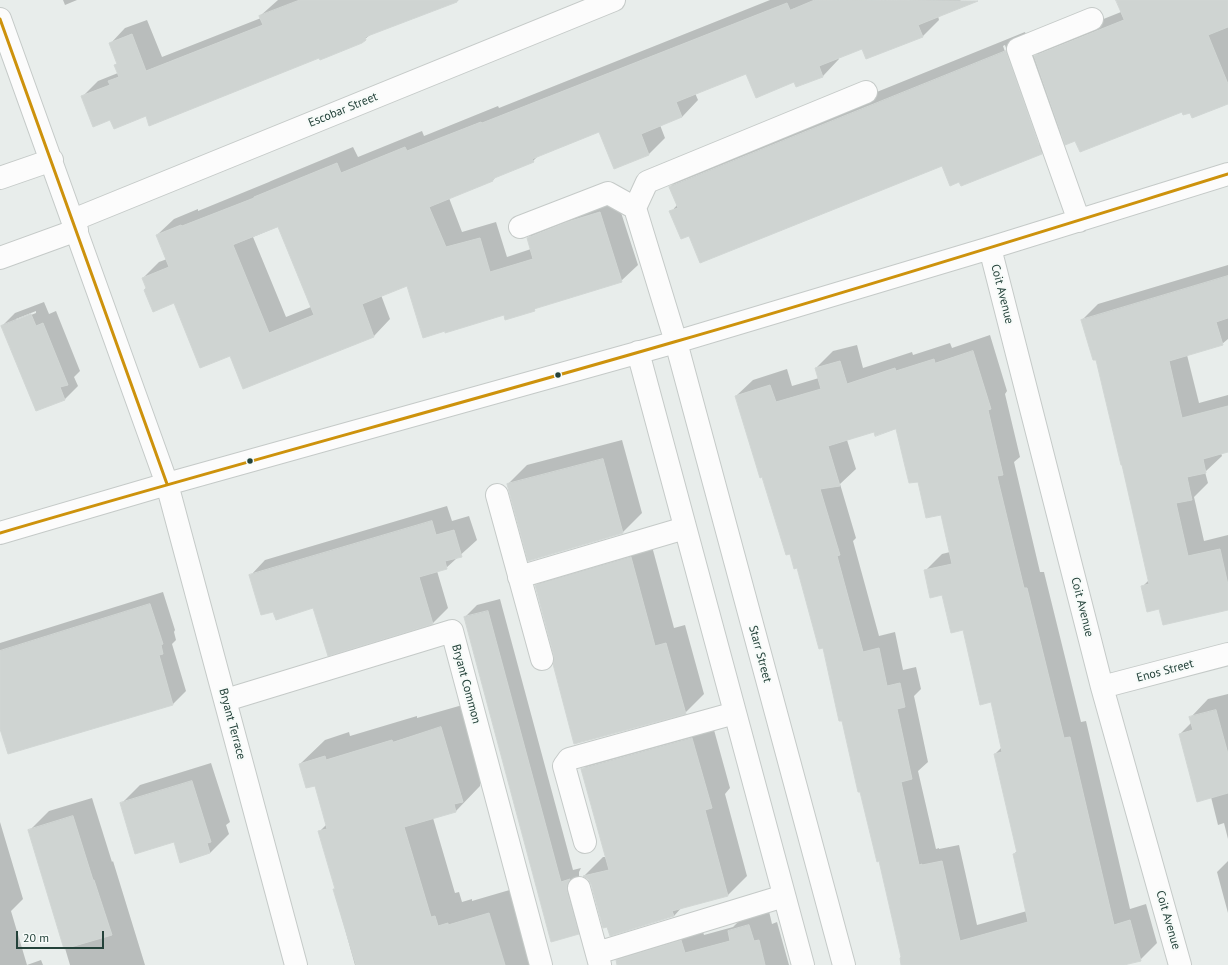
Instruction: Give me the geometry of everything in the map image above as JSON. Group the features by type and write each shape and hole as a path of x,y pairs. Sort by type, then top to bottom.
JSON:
{"street":[{"name":"Escobar Street","path":"0,258 75,225 614,0"},
{"name":"Bryant Terrace","path":"0,19 52,160 167,484 296,965"},
{"path":"1079,221 1018,49 1092,19"},
{"path":"520,227 608,193 634,208 647,182 866,92"},
{"path":"0,178 52,160"},
{"path":"0,533 167,484 676,342 1079,221 1228,174"},
{"name":"Starr Street","path":"634,208 676,342 844,965"},
{"name":"Coit Avenue","path":"990,248 1102,687 1180,965"},
{"path":"638,352 803,965"},
{"path":"497,495 542,659"},
{"path":"519,576 685,528"},
{"name":"Bryant Common","path":"226,700 452,631 541,965"},
{"name":"Enos Street","path":"1102,687 1228,654"},
{"path":"585,842 564,766 569,759 735,713"},
{"path":"579,888 599,959 784,896"}],"building":[{"path":"300,0 457,0 457,2 365,37 366,40 362,43 320,60 319,58 149,126 146,116 114,129 110,120 93,127 81,96 110,85 108,81 119,77 114,65 117,64 109,43 132,34 146,71 263,25 259,16"},
{"path":"815,0 978,1 918,25 923,37 866,59 862,49 819,66 823,77 796,87 794,82 756,98 746,74 676,102 682,117 641,134 649,155 614,169 599,132 532,159 534,162 492,179 493,181 429,207 446,247 480,238 490,272 533,259 527,238 567,222 600,212 622,282 534,309 535,311 505,320 504,315 423,338 407,286 362,304 374,337 243,389 230,356 200,368 174,303 153,312 144,290 146,288 142,278 169,267 156,235 254,198 337,163 341,173 405,147 407,151 787,3 790,10","holes":["278,227 314,315 269,333 233,245"]},
{"path":"1116,0 1228,0 1228,27 1208,35 1228,84 1228,104 1192,118 1190,113 1183,115 1182,112 1080,152 1075,141 1065,145 1034,56 1124,20"},
{"path":"1006,51 1042,154 961,186 959,182 950,186 942,166 700,263 689,236 681,239 669,211 678,208 669,187"},
{"path":"1228,276 1228,318 1216,322 1223,345 1169,361 1182,418 1228,406 1228,452 1203,459 1206,473 1187,477 1192,500 1176,503 1188,556 1220,549 1228,585 1228,610 1163,625 1159,609 1147,612 1141,586 1149,584 1096,360 1093,360 1081,320"},
{"path":"31,314 36,326 43,323 68,385 60,387 65,400 36,411 1,326"},
{"path":"973,351 991,409 988,410 1003,475 997,476 1024,588 1027,588 1064,738 1070,737 1114,925 1130,920 1141,961 1124,965 901,965 901,957 879,861 877,862 860,792 858,792 842,721 839,721 823,648 819,649 797,568 794,569 790,554 786,555 762,477 760,478 735,396 770,385 776,402 821,389 815,368 840,361 847,384 895,368 896,371 934,359 935,363","holes":["896,429 909,483 918,482 926,518 941,515 952,564 924,570 930,598 942,595 951,633 963,630 980,705 991,702 1002,752 994,754 1017,853 1013,854 1028,922 960,941 942,861 919,865 901,782 912,779 897,709 905,707 900,683 887,686 879,648 863,652 837,556 840,555 820,489 840,486 828,446 874,432 875,436"]},
{"path":"603,459 623,533 528,561 507,484"},
{"path":"432,521 436,535 454,530 462,557 445,561 447,569 419,577 433,624 328,656 313,608 276,620 273,612 261,615 249,575"},
{"path":"631,557 655,646 666,643 686,714 574,744 553,664 554,656 535,585"},
{"path":"150,604 163,644 161,645 163,654 159,655 173,705 8,754 0,729 0,651"},
{"path":"488,611 561,882 570,879 567,885 567,891 579,934 551,942 464,617"},
{"path":"1216,710 1228,754 1228,793 1197,802 1179,734 1193,730 1189,717"},
{"path":"441,727 463,802 454,804 456,812 404,827 431,917 435,916 438,926 448,923 448,925 489,913 505,965 356,965 333,889 335,889 318,831 327,829 315,786 306,788 299,764 325,756 326,760"},
{"path":"692,738 712,808 705,810 728,896 672,911 674,916 610,936 607,927 603,928 591,884 588,879 583,876 609,870 581,769"},
{"path":"192,781 211,842 207,843 210,853 180,863 174,842 135,854 120,803"},
{"path":"73,816 112,935 64,949 28,830"},
{"path":"749,925 754,941 759,940 765,965 617,965 616,960 681,940 685,953 730,941 728,931"}],"transit line":[{"path":"0,19 167,484"},
{"path":"0,533 168,484 744,322 952,260 1228,174"}]}
